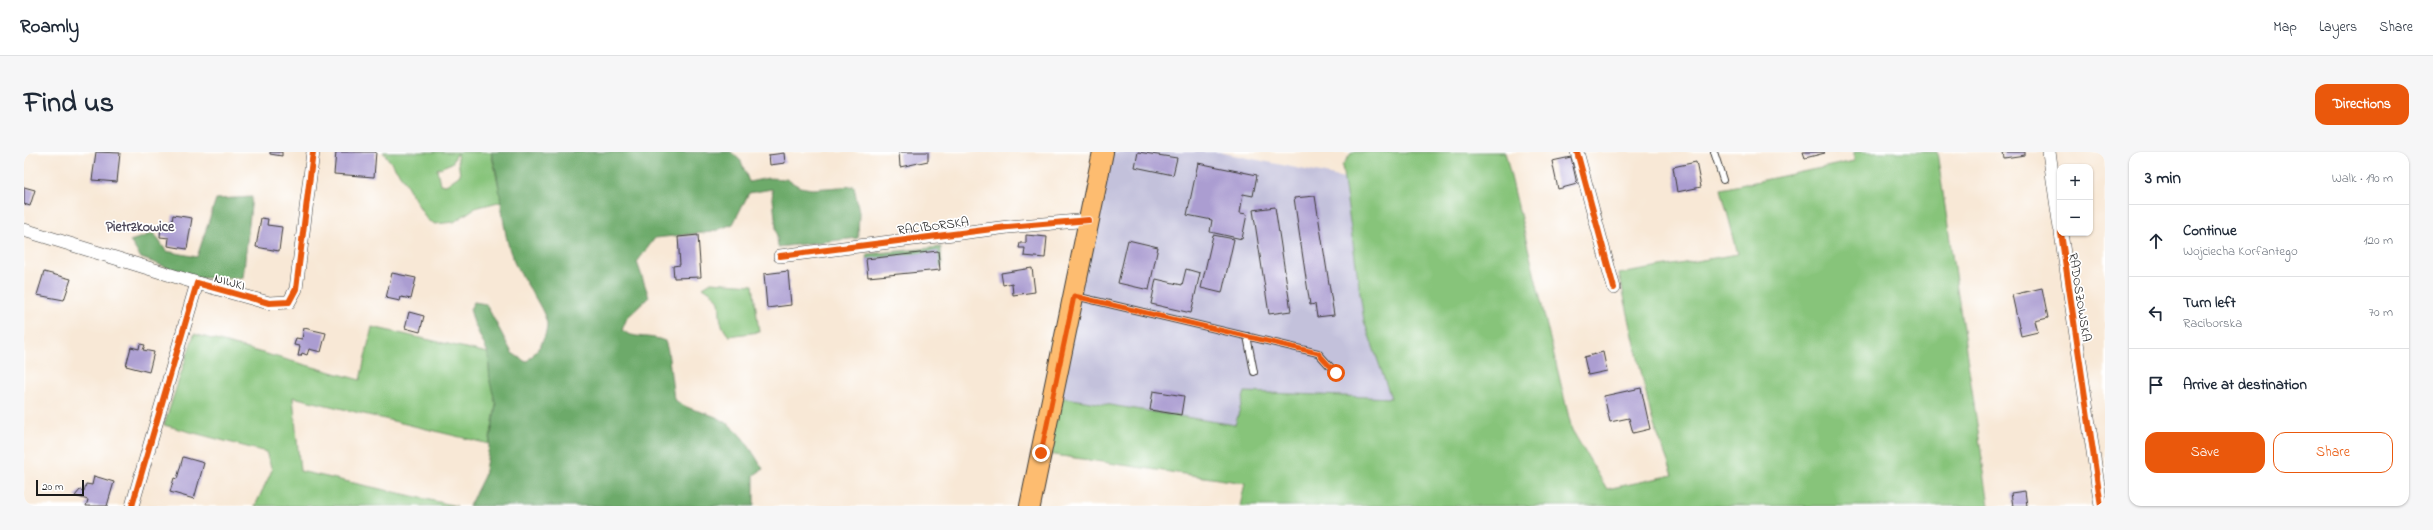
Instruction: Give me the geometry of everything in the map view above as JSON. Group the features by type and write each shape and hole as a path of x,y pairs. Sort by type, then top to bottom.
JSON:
{"main road":[{"path":"1030,506 1103,152"}],"street":[{"name":"NIWKI","path":"24,230 197,283 269,303 289,302 296,289 313,152"},
{"path":"1577,152 1614,288"},
{"path":"2048,152 2057,209"},
{"name":"RACIBORSKA","path":"780,256 1008,227 1089,220"},
{"name":"RADOSZOWSKA","path":"2061,236 2101,506"},
{"name":"NIWKI","path":"132,506 197,283"}],"lane":[{"path":"1714,152 1723,180"},
{"path":"1074,296 1318,353 1336,373"},
{"path":"1247,336 1254,372"}],"shaded area":[{"path":"1103,152 1219,152 1344,178 1364,321 1391,398 1245,392 1235,425 1053,396"}],"green space":[{"path":"383,152 491,152 502,201 475,208 454,222 435,224 427,220 402,177","holes":["457,153 460,175 446,185 440,184 437,169 452,163"]},
{"path":"491,152 731,152 741,161 749,182 768,178 786,179 800,187 812,189 854,186 859,212 858,238 778,247 772,189 749,193 733,224 712,232 655,238 637,262 649,297 627,318 622,330 632,335 665,341 668,351 674,399 687,407 720,419 742,437 763,469 754,475 754,506 469,506 484,476 496,405 490,382 488,353 474,323 470,309 474,302 486,304 512,353 526,362 540,346 545,336 547,326 546,320 534,295 517,269 509,250 498,179"},
{"path":"1352,152 1505,152 1572,430 1607,489 1673,475 1652,420 1619,274 1738,254 1721,189 1854,161 1854,152 1937,152 1989,506 1240,506 1245,483 1041,453 1053,396 1235,425 1245,392 1391,398 1364,321 1342,166"},
{"path":"252,197 243,278 197,278 141,258 130,241 154,233 166,251 197,257 216,199"},
{"path":"941,247 942,267 869,274 867,254"},
{"path":"711,282 753,285 759,332 729,336 724,330 720,319 718,300 713,294 703,287"},
{"path":"372,327 488,353 490,378 496,405 489,444 293,397 300,471 457,506 255,506 272,470 266,452 164,425 194,334 360,380"}],"building":[{"path":"96,152 120,153 117,182 92,180"},
{"path":"270,152 282,152 282,156 270,154"},
{"path":"336,152 376,152 374,177 334,174"},
{"path":"899,152 928,152 928,161 900,167"},
{"path":"1138,152 1177,158 1173,175 1135,167"},
{"path":"1803,152 1824,152 1825,153 1805,158"},
{"path":"2003,152 2025,152 2025,155 2004,158"},
{"path":"784,153 785,163 770,165 769,155"},
{"path":"1571,157 1577,184 1558,189 1552,161"},
{"path":"1696,162 1701,187 1677,192 1673,167"},
{"path":"1198,163 1257,175 1253,196 1243,194 1240,213 1247,214 1242,239 1210,232 1212,220 1187,215"},
{"path":"24,187 35,190 30,206 24,204"},
{"path":"1315,196 1334,315 1317,317 1315,304 1310,305 1294,198"},
{"path":"1275,207 1291,311 1269,314 1253,210"},
{"path":"173,215 192,218 187,249 168,246 169,238 160,237 161,226 171,228"},
{"path":"261,218 268,219 267,225 282,227 279,251 256,247"},
{"path":"698,235 701,277 674,278 673,266 680,265 678,237"},
{"path":"1026,235 1047,237 1045,258 1024,256 1025,248 1019,248 1020,243 1026,243"},
{"path":"1213,235 1234,239 1222,293 1201,288"},
{"path":"1128,240 1158,247 1149,290 1118,283"},
{"path":"938,251 940,270 868,277 866,259"},
{"path":"1032,268 1035,292 1013,295 1012,283 1003,285 1001,273"},
{"path":"1186,269 1200,273 1191,313 1151,304 1156,279 1182,285"},
{"path":"788,271 791,305 767,308 764,274"},
{"path":"44,272 71,279 64,300 37,295"},
{"path":"392,273 416,278 411,299 401,297 400,301 386,298"},
{"path":"2042,288 2048,318 2035,321 2038,332 2021,336 2012,295"},
{"path":"409,312 424,316 420,332 405,328"},
{"path":"304,328 326,333 321,352 309,349 307,355 302,353 301,356 298,356 300,346 294,345 296,338 302,339"},
{"path":"140,344 145,345 143,350 154,352 149,372 126,366 131,347 139,349"},
{"path":"1603,352 1607,371 1588,375 1584,357"},
{"path":"1641,388 1650,429 1633,433 1629,418 1610,422 1604,396"},
{"path":"1153,391 1184,396 1181,415 1150,410"},
{"path":"183,457 204,463 194,499 170,492 174,478 177,479"},
{"path":"94,476 114,482 107,506 86,506 88,500 75,496 80,490 84,491 86,484 92,485"},
{"path":"2025,491 2027,506 2013,506 2011,493"}],"cycle path":[{"path":"132,506 197,283 269,303 289,302 296,289 313,152"},
{"path":"1577,152 1614,288"},
{"path":"780,256 1008,227 1089,220"},
{"path":"2061,236 2101,506"}],"district":[{"name":"Pietrzkowice","path":"140,226"}],"route":[{"path":"1041,453 1074,296 1318,353 1336,373"}]}
